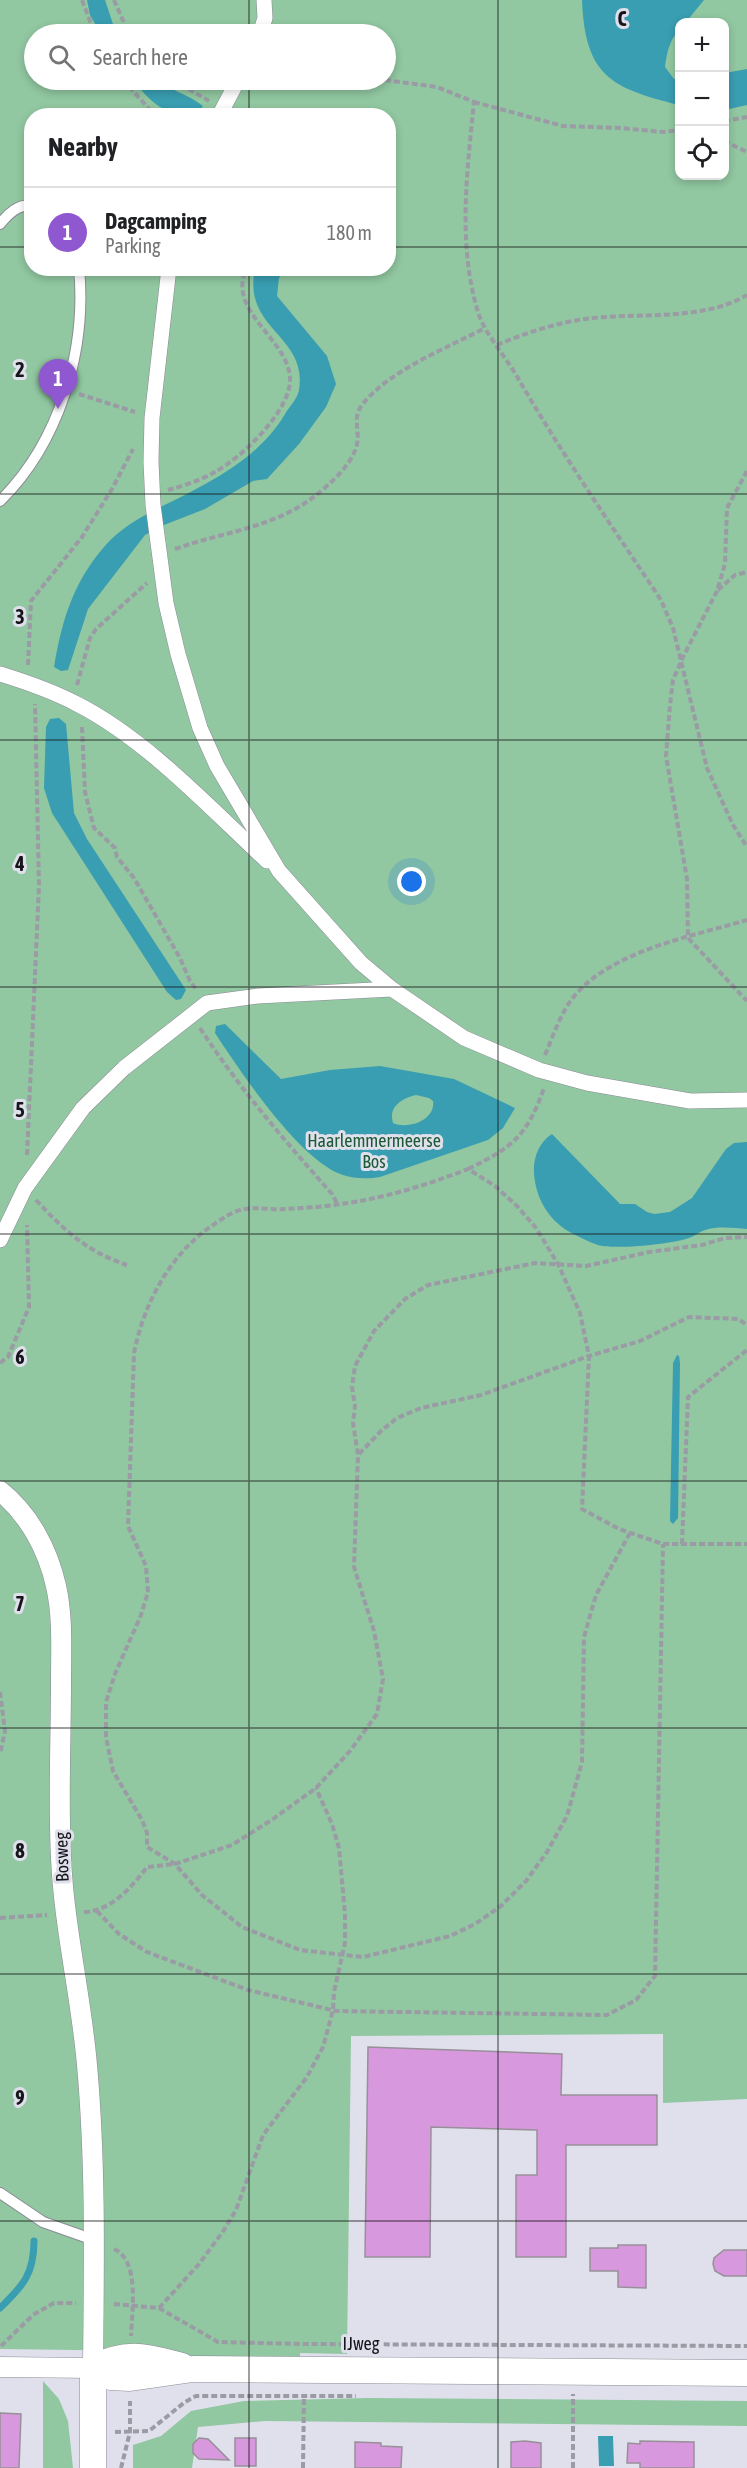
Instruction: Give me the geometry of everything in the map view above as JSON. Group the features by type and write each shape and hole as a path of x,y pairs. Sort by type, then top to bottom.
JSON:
{"street":[{"path":"263,24 264,0"},
{"path":"223,108 233,90"},
{"path":"168,276 152,420 153,499 166,603 178,654 200,728 217,766 279,871"},
{"path":"0,674 30,683 78,704 109,723 162,764 279,871 361,963 392,989 464,1038 544,1071 587,1083 690,1101 747,1100"},
{"path":"0,1239 25,1188 82,1108 124,1068 207,1003 258,996 392,989"},
{"name":"Bosweg","path":"0,1491 15,1503 39,1537 57,1587 61,1644 61,1857 66,1912 87,2062 94,2150 93,2368"},
{"name":"IJweg","path":"0,2367 93,2368 110,2359 131,2355 193,2369 303,2356 575,2371 747,2373"},
{"path":"93,2368 93,2468"}],"lane":[{"path":"0,224 10,211 24,205"},
{"path":"0,501 16,486 50,431 66,390 74,363 81,290 80,276"},
{"path":"0,2193 43,2222 94,2240"}],"path":[{"path":"82,0 91,24"},
{"path":"114,0 125,24"},
{"path":"396,81 437,87 474,102 563,126 663,132 675,131"},
{"path":"132,90 149,108"},
{"path":"188,90 215,108"},
{"path":"474,102 468,166 466,231 468,264 479,316 484,328 497,345 555,442 660,600 673,628 682,659 707,768 733,825 747,847"},
{"path":"729,120 747,117"},
{"path":"729,144 747,153"},
{"path":"153,499 215,472 243,452 283,405 291,379 285,359 255,319 242,293 245,276"},
{"path":"497,345 546,328 584,319 702,312 747,295"},
{"path":"207,1003 190,981 180,958 134,878 117,857 115,848 94,828 86,792 76,689 90,638 161,561 218,534 277,519 305,504 336,477 352,457 358,436 355,421 361,406 406,368 484,328"},
{"path":"0,1363 8,1357 29,1307 29,1244 25,1188 39,885 30,683 31,601 82,537 112,489 142,431 152,420 66,390"},
{"path":"747,471 727,508 725,564 717,591 673,680 666,756 687,879 688,938 747,1000"},
{"path":"717,591 735,575 747,572"},
{"path":"630,1533 596,1595 584,1636 582,1762 567,1816 547,1852 526,1881 501,1906 467,1928 423,1944 363,1957 300,1950 242,1927 202,1894 176,1864 147,1847 147,1833 142,1820 113,1771 106,1737 106,1702 148,1592 146,1566 129,1526 134,1353 138,1331 159,1286 176,1257 201,1233 222,1218 243,1209 286,1209 338,1204 391,1195 468,1169 502,1152 520,1136 540,1098 544,1071 563,1011 576,993 599,974 632,955 747,920"},
{"path":"191,1015 217,1056 236,1077 272,1128 332,1194 338,1204"},
{"path":"468,1169 495,1186 536,1228 558,1264 580,1313 589,1356 582,1509 619,1529 663,1544 747,1544"},
{"path":"25,1188 67,1233 105,1258 127,1264"},
{"path":"0,1918 27,1918 66,1912 97,1911 130,1888 147,1867 176,1864 232,1845 316,1788 350,1751 377,1714 383,1679 374,1631 354,1567 358,1455 353,1423 355,1406 352,1387 355,1366 374,1330 405,1299 428,1286 536,1263 586,1266 649,1252 702,1245 725,1238 747,1237"},
{"path":"358,1455 397,1418 421,1408 481,1395 589,1356 639,1341 689,1317 738,1319 747,1325"},
{"path":"682,1544 688,1397 747,1350"},
{"path":"97,1911 119,1934 147,1952 248,1990 333,2010 394,2013 607,2015 636,2000 655,1976 663,1544"},
{"path":"0,1692 5,1731 0,1754"},
{"path":"159,2308 199,2264 236,2210 256,2148 263,2135 316,2064 323,2047 333,2010 334,1992 343,1955 345,1914 339,1848 332,1824 316,1788"},
{"path":"94,2240 119,2251 127,2261 132,2273 132,2305"},
{"name":"IJweg","path":"0,2347 33,2315 54,2303 159,2308 218,2342 303,2356 747,2346"},
{"path":"303,2356 303,2468"},
{"path":"573,2468 575,2371"},
{"path":"93,2432 149,2432 185,2402 196,2396 362,2396"},
{"path":"561,2397 585,2397"}],"green space":[{"name":"Haarlemmermeerse Bos","path":"0,0 747,0 747,2099 663,2103 663,2034 351,2036 347,2354 300,2353 300,2360 192,2359 151,2351 0,2349"},
{"path":"43,2381 59,2399 68,2421 73,2468 43,2468"},
{"path":"368,2398 747,2401 747,2426 265,2421 198,2427 192,2468 133,2468 133,2445 161,2436 191,2411 244,2401"}],"water":[{"path":"87,0 105,0 113,24 95,24 90,15"},
{"path":"582,0 704,0 689,18 675,18 675,35 665,67 675,79 675,104 636,92 606,75 596,62 584,26"},
{"path":"747,69 747,105 729,109 729,72"},
{"path":"141,90 175,90 203,106 201,108 162,108"},
{"path":"255,276 281,276 277,296 327,356 336,384 326,407 299,444 267,479 253,481 205,509 145,535 88,609 68,670 61,671 54,667 70,603 84,574 104,547 124,528 209,482 246,458 268,438 297,396 299,372 294,356 266,320 258,306 254,289"},
{"path":"59,718 66,724 74,813 87,839 186,990 181,999 176,1000 167,992 52,813 44,788 46,727 50,719"},
{"path":"225,1024 281,1079 330,1070 380,1066 454,1079 515,1108 503,1128 488,1140 380,1177 362,1178 343,1175 326,1166 308,1152 272,1113 215,1033 216,1026","holes":["416,1095 433,1101 433,1108 426,1118 413,1124 393,1123 394,1108 401,1101"]},
{"path":"552,1134 620,1204 635,1204 654,1214 670,1212 692,1198 726,1149 734,1143 747,1142 747,1229 710,1229 681,1240 630,1247 598,1245 583,1239 561,1226 549,1214 537,1191 534,1163 543,1142"},
{"path":"677,1355 680,1363 678,1518 673,1524 670,1521 673,1363"},
{"path":"598,2436 613,2436 614,2466 599,2466"}],"building":[{"path":"368,2047 562,2054 561,2095 657,2095 657,2145 566,2145 566,2257 516,2257 516,2175 537,2175 537,2130 431,2127 430,2257 365,2257"},
{"path":"618,2245 646,2245 646,2288 618,2287 618,2271 590,2271 590,2248 618,2248"},
{"path":"724,2250 747,2250 747,2276 724,2276 715,2271 714,2258"},
{"path":"0,2413 21,2414 19,2468 0,2468"},
{"path":"199,2438 208,2439 229,2460 199,2459 193,2453 193,2444"},
{"path":"235,2438 256,2438 256,2466 235,2466"},
{"path":"640,2441 694,2442 694,2468 640,2468 640,2463 627,2463 628,2443 640,2444"},
{"path":"355,2442 402,2447 401,2468 355,2468"},
{"path":"511,2442 541,2443 541,2468 511,2468"}],"waterway":[{"path":"0,2308 26,2279 32,2262 34,2241"}],"place":[{"name":"Dagcamping","path":"58,409"}]}
